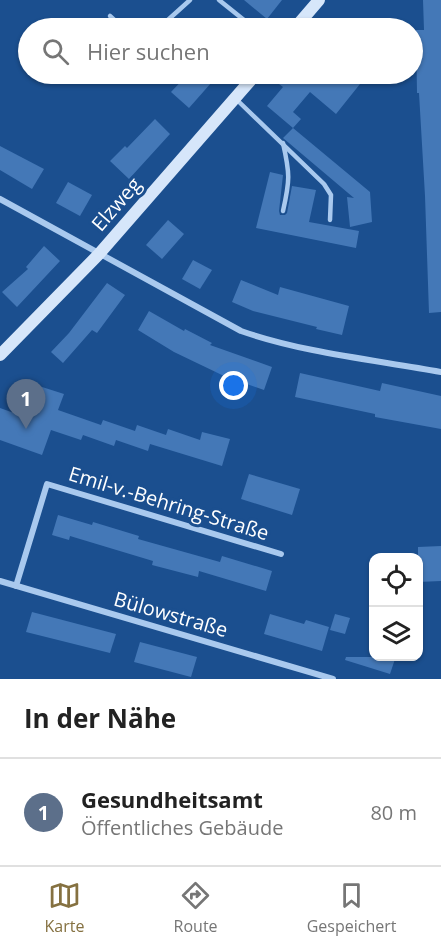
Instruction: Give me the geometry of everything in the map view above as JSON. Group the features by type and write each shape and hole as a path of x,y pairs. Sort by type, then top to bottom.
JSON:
{"street":[{"path":"304,18 319,0"},
{"name":"Elzweg","path":"0,355 99,254 247,84"},
{"path":"0,199 221,322 267,340 441,372"},
{"name":"Emil-v.-Behring-Straße","path":"16,586 47,484 281,554"},
{"name":"Bülowstraße","path":"0,581 333,679"}],"lane":[{"path":"170,18 190,0"},
{"path":"219,0 242,18"},
{"path":"234,98 324,184 331,195 330,220"},
{"path":"283,143 290,183 283,211"}],"building":[{"path":"244,0 282,0 266,18"},
{"path":"423,0 441,0 441,312 429,313 425,196 419,93 417,93 417,84 423,84"},
{"path":"179,84 210,84 189,108 171,92"},
{"path":"279,84 360,84 336,114 310,92 293,112 301,119 293,128 267,106 283,87"},
{"path":"155,119 170,134 129,179 110,161 125,146 127,148"},
{"path":"293,128 370,192 372,222 350,227 347,197 354,198 283,138"},
{"path":"0,146 44,169 32,189 0,170"},
{"path":"270,172 283,175 280,215 287,213 292,186 316,190 309,222 359,231 356,248 256,228"},
{"path":"68,182 92,195 80,216 56,203"},
{"path":"168,220 184,234 162,259 146,245"},
{"path":"44,246 60,261 17,307 2,292 28,269 26,267"},
{"path":"193,260 212,270 200,289 182,279"},
{"path":"241,280 278,295 280,287 349,306 342,335 253,311 232,302"},
{"path":"107,283 125,295 97,333 92,330 63,363 51,352 69,333"},
{"path":"149,311 184,331 185,329 212,343 210,345 272,367 264,390 224,376 174,352 138,330"},
{"path":"300,373 380,391 382,383 441,396 441,429 375,417 375,414 295,397"},
{"path":"39,386 64,394 58,410 101,425 103,420 135,431 137,425 166,435 168,429 200,440 202,432 230,439 222,466 150,444 148,451 116,440 114,446 83,435 81,440 51,430 42,455 0,440 0,408 28,418"},
{"path":"249,474 300,489 292,515 241,499"},
{"path":"58,515 92,525 93,522 139,536 138,539 220,562 222,556 272,571 266,591 199,571 198,577 152,565 153,561 70,536 69,540 52,535"},
{"path":"441,546 441,581 423,582 423,553 418,553 418,547"},
{"path":"32,612 116,634 110,653 26,632"},
{"path":"270,614 304,624 306,620 329,627 322,651 264,634"},
{"path":"335,614 350,618 345,634 330,630"},
{"path":"140,642 197,657 191,677 134,662"},
{"path":"346,657 369,657 369,661 394,661 390,674 345,660"}],"place":[{"name":"Gesundheitsamt","path":"26,429"}]}
